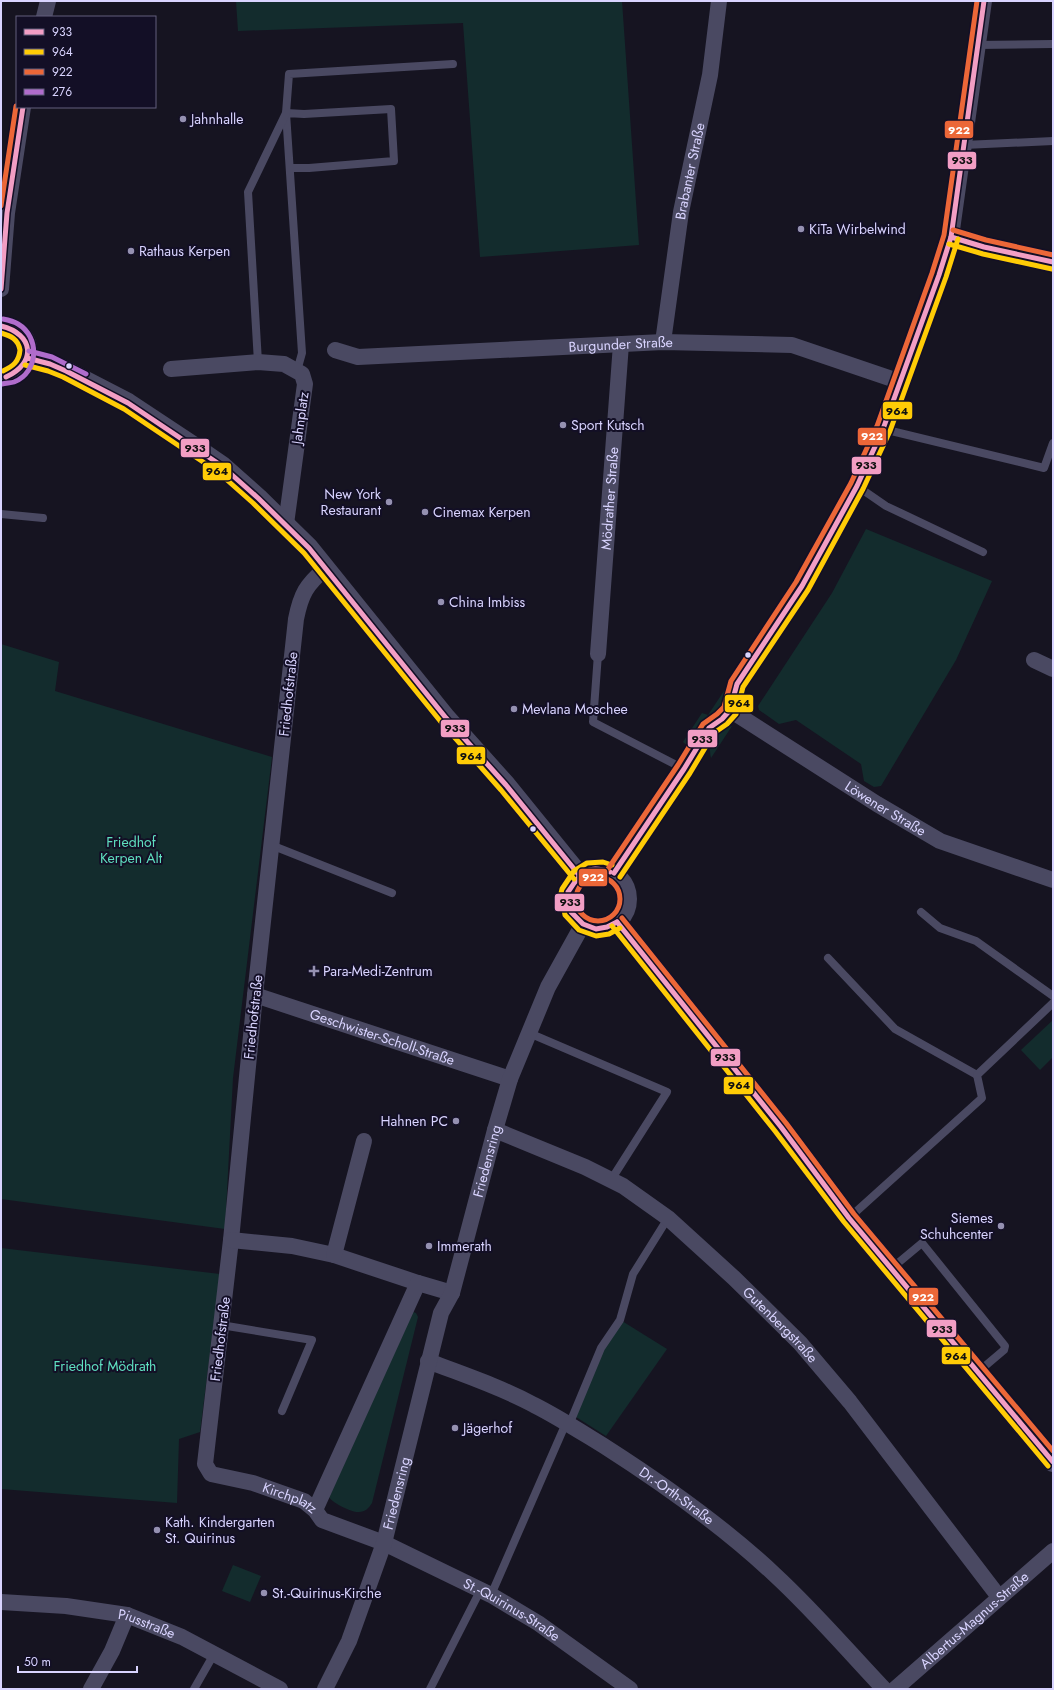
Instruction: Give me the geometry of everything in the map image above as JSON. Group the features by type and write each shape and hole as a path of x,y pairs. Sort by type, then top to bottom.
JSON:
{"street":[{"path":"44,16 48,1"},
{"name":"Brabanter Straße","path":"663,342 681,212 710,75 719,1"},
{"path":"614,873 684,769 709,728 722,719 730,710 737,684 802,586 856,486 883,429 939,275 951,237 984,1"},
{"path":"1,289 7,213 23,108"},
{"path":"951,237 984,247 1053,262"},
{"path":"1,316 1,326 9,327 22,335 28,350 27,358 19,371 12,375 1,377"},
{"name":"Burgunder Straße","path":"335,350 358,357 663,342 792,346 901,382"},
{"name":"Mödrather Straße","path":"598,654 621,344"},
{"path":"27,358 50,364 66,371 140,410 222,466 286,524 326,568 446,718 506,786 579,875"},
{"name":"Jahnplatz","path":"171,369 258,362 284,364 302,374 305,384 286,524"},
{"name":"Friedhofstraße","path":"211,1474 205,1464 231,1240 255,995 296,619 304,590 312,579 326,568"},
{"path":"1034,660 1053,669"},
{"name":"Löwener Straße","path":"730,710 878,804 940,841 1053,880"},
{"path":"590,869 602,869 614,873 626,887 627,906 617,922 607,927 596,929 583,924 571,912 568,892 579,875 590,869"},
{"path":"617,922 781,1127 849,1218 1053,1462"},
{"name":"Friedensring","path":"325,1689 349,1641 384,1543 441,1313 452,1293 510,1079 548,987 583,924"},
{"name":"Geschwister-Scholl-Straße","path":"255,995 510,1079"},
{"name":"Gutenbergstraße","path":"495,1130 585,1167 623,1186 668,1218 734,1278 800,1343 850,1402 999,1597"},
{"path":"334,1255 364,1141"},
{"path":"231,1240 292,1246 334,1255 452,1293"},
{"path":"315,1510 418,1283"},
{"name":"Dr.-Orth-Straße","path":"428,1361 502,1389 534,1404 651,1476 707,1516 776,1575 884,1689"},
{"name":"Kirchplatz","path":"211,1474 253,1483 297,1498 304,1501 315,1510 322,1520 384,1543"},
{"name":"St.-Quirinus-Straße","path":"384,1543 485,1593 538,1623 630,1689"},
{"name":"Albertus-Magnus-Straße","path":"895,1689 1053,1551"},
{"name":"Piusstraße","path":"1,1602 66,1606 128,1615 182,1637 280,1689"},
{"path":"91,1689 112,1651 128,1615"}],"lane":[{"path":"978,45 1053,44"},
{"path":"297,371 302,353 286,113 289,74 453,64"},
{"path":"286,113 304,114 391,109 394,161 309,168 290,168"},
{"path":"258,362 248,192 286,113"},
{"path":"964,145 1053,141"},
{"path":"883,429 1044,468 1053,443"},
{"path":"856,486 886,506 983,552"},
{"path":"1,514 43,518"},
{"path":"598,654 593,722 684,769"},
{"path":"271,845 392,893"},
{"path":"921,912 940,928 976,941 1053,996"},
{"path":"828,958 894,1029 977,1075 982,1098 849,1218"},
{"path":"977,1075 1053,1003"},
{"path":"529,1033 667,1092 611,1180"},
{"path":"430,1689 485,1593 568,1424 601,1348 620,1320 633,1274 668,1218"},
{"path":"892,1268 922,1243 1005,1346 1004,1350 978,1372"},
{"path":"221,1325 312,1340 282,1411"},
{"path":"194,1689 214,1654"}],"green space":[{"path":"236,1 622,1 639,245 480,257 463,23 238,31"},
{"path":"866,529 992,581 956,660 881,786 874,787 864,781 861,764 796,720 779,724 759,710 758,706 832,593"},
{"name":"Friedhof Kerpen Alt","path":"1,644 59,662 55,691 272,757 233,1078 225,1229 1,1199"},
{"path":"726,688 727,693 723,706 717,712 708,715"},
{"path":"702,713 708,715 688,746 683,742"},
{"path":"732,726 711,758 711,741 721,730"},
{"path":"1053,1020 1053,1057 1040,1070 1021,1050"},
{"name":"Friedhof Mödrath","path":"1,1248 220,1274 200,1432 179,1439 177,1503 1,1489"},
{"path":"413,1312 416,1313 418,1317 372,1503 363,1511 352,1511 338,1505 329,1497"},
{"path":"622,1321 667,1349 606,1436 576,1417 603,1350"},
{"path":"233,1565 261,1576 250,1602 222,1591"}],"transit line":[{"name":"922","path":"608,869 678,765 703,724 724,707 731,681 796,582 851,483 877,426 932,273 944,235 977,1"},
{"name":"933","path":"614,873 684,769 709,728 722,719 730,710 737,684 802,586 857,486 883,429 939,275 951,237 984,1"},
{"name":"922","path":"1,206 16,106"},
{"name":"933","path":"1,289 7,213 23,108"},
{"name":"922","path":"953,230 986,240 1053,255"},
{"name":"933","path":"951,237 984,247 1053,262"},
{"name":"964","path":"620,877 690,773 714,733 727,724 736,714 743,687 808,590 863,489 890,431 946,277 958,239"},
{"name":"964","path":"949,244 983,254 1052,269"},
{"name":"276","path":"2,384 14,382 22,377 28,371 34,354 33,345 25,330 18,324 3,319"},
{"name":"933","path":"1,326 20,335 28,349 27,357 23,364 16,371 6,377"},
{"name":"964","path":"1,333 14,338 18,343 20,350 15,363 3,371"},
{"name":"276","path":"29,351 52,357 86,374"},
{"name":"933","path":"27,358 50,364 66,371 128,403 222,466 258,498 309,548 446,718 506,785 579,875"},
{"name":"964","path":"25,365 48,371 63,377 124,409 218,472 253,503 304,553 441,722 501,790 574,879"},
{"name":"964","path":"612,865 603,862 587,863 574,871 561,893 565,915 579,930 596,936 609,934 620,928"},
{"name":"933","path":"610,872 595,869 584,872 580,875 568,892 571,912 583,924 596,929 607,927 617,922"},
{"name":"922","path":"594,877 602,877 607,878 614,883 619,890 620,899 619,908 614,915 607,920 594,921 586,918 579,911 576,903 576,895 579,887 586,880 594,877"},
{"name":"922","path":"622,918 786,1123 854,1214 1053,1451"},
{"name":"933","path":"617,922 781,1127 849,1218 1053,1462"},
{"name":"964","path":"612,926 775,1131 844,1222 1048,1466"}],"place":[{"name":"Jahnhalle","path":"183,119"},
{"name":"KiTa Wirbelwind","path":"801,229"},
{"name":"Rathaus Kerpen","path":"131,251"},
{"name":"Sport Kutsch","path":"563,425"},
{"name":"New York Restaurant","path":"389,502"},
{"name":"Cinemax Kerpen","path":"425,512"},
{"name":"China Imbiss","path":"441,602"},
{"name":"Mevlana Moschee","path":"514,709"},
{"name":"Para-Medi-Zentrum","path":"314,971"},
{"name":"Hahnen PC","path":"456,1121"},
{"name":"Siemes Schuhcenter","path":"1001,1226"},
{"name":"Immerath","path":"429,1246"},
{"name":"Jägerhof","path":"455,1428"},
{"name":"Kath. Kindergarten St. Quirinus","path":"157,1530"},
{"name":"St.-Quirinus-Kirche","path":"264,1593"}]}
